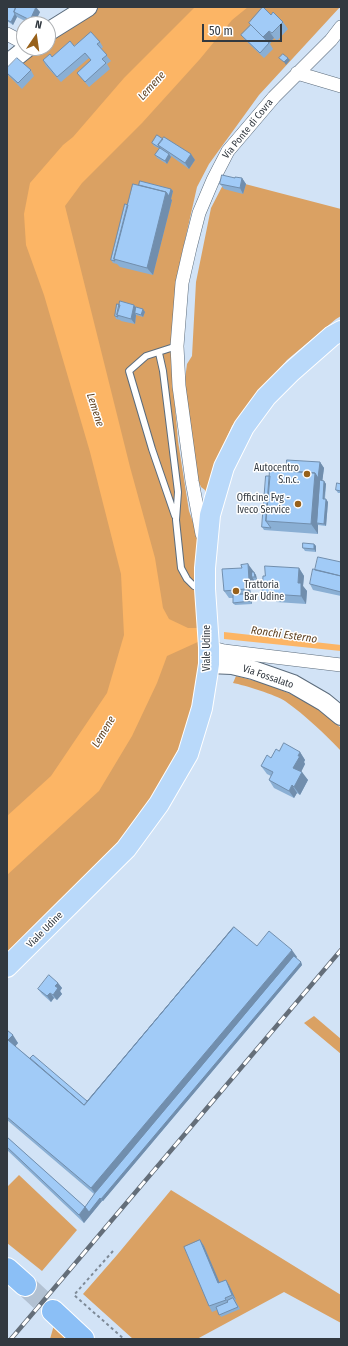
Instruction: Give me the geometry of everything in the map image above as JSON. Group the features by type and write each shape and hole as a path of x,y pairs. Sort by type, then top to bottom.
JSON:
{"highway":[{"path":"7,1269 25,1285"},
{"path":"53,1311 83,1339"}],"main road":[{"name":"Viale Udine","path":"7,967 126,849 159,804 188,754 202,708 209,656 205,568 210,515 224,466 244,427 266,397 291,372 332,336 341,331"}],"street":[{"path":"56,27 88,7"},
{"name":"Via Ponte di Covra","path":"205,568 201,524 192,481 179,386 177,346 182,283 185,269 199,214 213,180 228,151 274,97 331,40 341,27"},
{"path":"7,34 16,39"},
{"path":"7,64 16,56"},
{"path":"297,73 341,86"},
{"path":"209,656 224,651 341,665"},
{"name":"Via Fossalato","path":"209,656 232,665 253,670 293,684 324,702 341,716"}],"lane":[{"path":"176,520 152,449 130,371 146,356 177,346"},
{"path":"159,353 163,371 178,492 176,520 181,568 187,579 194,586 205,590"}],"path":[{"path":"113,1251 74,1295 124,1339"}],"shaded area":[{"path":"95,7 340,7 259,95 209,164 197,187 176,280 172,336 172,372 178,441 189,511 199,538 200,641 198,670 191,710 181,744 153,798 126,837 7,960 7,75 16,64 26,56 56,56 56,34"},
{"path":"226,179 341,209 341,316 287,360 232,426 218,458 207,495 205,490 201,487 192,467 184,387 187,364 192,356 196,282 211,208"},
{"path":"236,676 267,684 314,704 341,728 341,751 314,725 285,701 260,690 233,683"},
{"path":"314,1016 341,1039 341,1054 304,1023"},
{"path":"19,1175 77,1230 42,1271 7,1243 7,1187"},
{"path":"171,1190 341,1295 341,1323 284,1292 197,1339 133,1339 83,1294"},
{"path":"54,1325 69,1339 50,1339"}],"water":[{"name":"Lemene","path":"195,7 248,7 232,20 200,59 142,123 82,183 65,206 130,467 155,558 163,608 169,619 188,628 200,628 200,641 167,656 157,683 132,736 99,791 7,875 7,816 51,776 107,693 124,635 121,574 90,452 44,295 26,245 24,214 30,183 63,145 73,137 124,78"},
{"path":"224,632 341,645 341,651 224,639"}],"building":[{"path":"7,7 16,7 14,12 15,14 11,22 7,20"},
{"path":"16,7 36,7 32,16 22,16 14,12"},
{"path":"263,7 271,15 273,12 283,22 272,33 269,31 263,37 249,23"},
{"path":"251,25 269,43 260,53 241,35"},
{"path":"91,32 100,42 97,44 107,55 102,59 106,63 85,82 77,73 91,60 85,53 57,77 43,60 48,56 56,56 56,53 70,41 74,46"},
{"path":"283,54 288,58 284,62 279,58"},
{"path":"17,58 31,70 18,83 7,73 7,68"},
{"path":"157,135 163,139 158,145 160,148 152,143"},
{"path":"164,137 191,154 185,163 158,145"},
{"path":"160,148 169,154 165,161 155,155"},
{"path":"222,175 242,178 240,188 220,184"},
{"path":"140,181 171,189 169,196 166,192 139,185"},
{"path":"133,184 166,192 147,268 114,259"},
{"path":"125,204 128,205 114,259 115,261 111,260"},
{"path":"120,301 134,305 131,319 117,315"},
{"path":"117,304 120,305 117,315 118,317 115,316"},
{"path":"136,307 143,309 141,315 135,313"},
{"path":"287,460 320,462 318,478 315,473 287,471"},
{"name":"Officine Fvg - Iveco Service","path":"270,470 315,473 311,524 266,521"},
{"path":"266,476 270,476 266,521 271,528 262,527"},
{"path":"320,480 324,481 323,499 326,499 324,524 317,523"},
{"path":"337,483 341,484 341,491 336,490"},
{"path":"303,543 314,544 314,549 303,548"},
{"path":"318,557 341,562 341,576 315,570"},
{"path":"248,564 249,580 245,581 245,589 224,591 222,569 242,568 241,565"},
{"path":"265,566 299,568 298,583 301,583 301,596 262,592"},
{"path":"313,569 341,576 341,592 310,584"},
{"path":"252,572 254,572 255,577 252,577"},
{"path":"249,594 250,601 233,603 233,595"},
{"path":"284,743 300,752 298,756 300,756 293,768 302,772 294,787 292,785 289,791 269,780 273,772 261,766 267,755 271,758 276,749 279,751"},
{"path":"234,927 257,946 269,931 292,950 91,1188 7,1117 7,1030 13,1035 8,1040 84,1105"},
{"path":"233,928 84,1105 30,1058 33,1055 87,1101"},
{"path":"294,956 301,962 89,1212 85,1207 95,1193"},
{"path":"49,975 58,983 55,986 58,988 53,995 50,993 47,996 38,989"},
{"path":"7,1137 85,1207 79,1215 7,1147"},
{"path":"200,1240 218,1283 226,1280 232,1295 225,1298 226,1300 209,1306 184,1247"},
{"path":"233,1298 238,1307 219,1315 216,1307"}],"tunnel":[{"path":"25,1285 53,1311"}],"railway":[{"path":"11,1339 341,950"}],"place":[{"name":"Autocentro S.n.c.","path":"307,474"},
{"name":"Officine Fvg - Iveco Service","path":"298,504"},
{"name":"Trattoria Bar Udine","path":"236,591"}],"water label":[{"name":"Ronchi Esterno","path":"284,635"}]}
